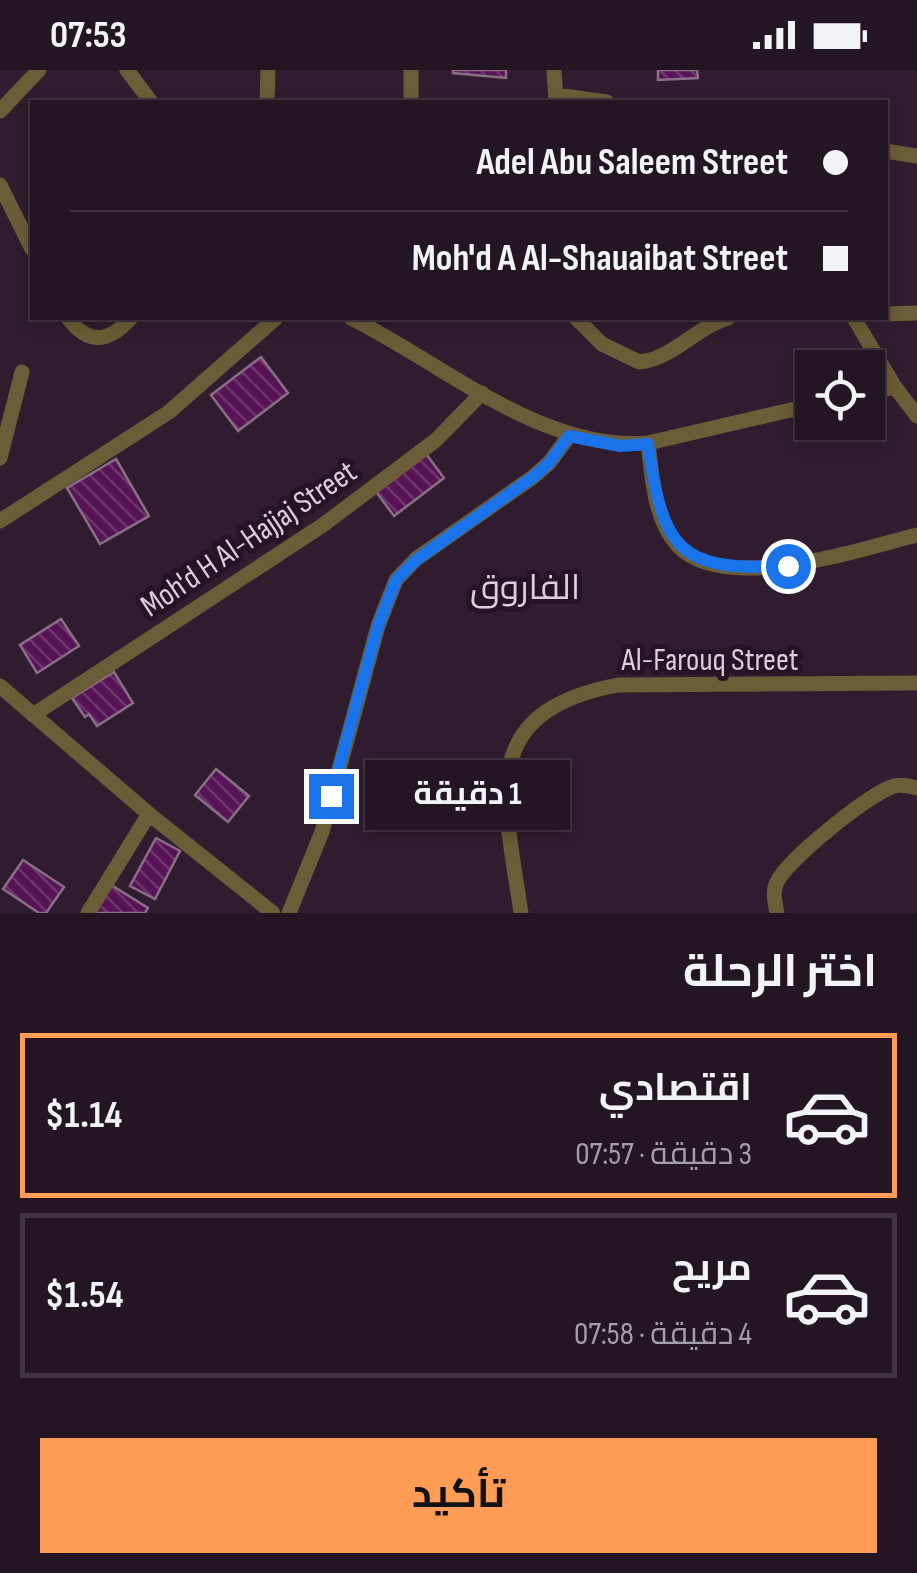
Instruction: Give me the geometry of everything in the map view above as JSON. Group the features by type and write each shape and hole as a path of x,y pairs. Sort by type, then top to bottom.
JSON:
{"street":[{"path":"0,111 38,70"},
{"path":"128,70 150,100"},
{"path":"267,100 268,70"},
{"path":"410,100 411,70"},
{"path":"554,70 556,99"},
{"path":"888,151 917,156"},
{"path":"0,185 30,244"},
{"path":"888,314 917,313"},
{"path":"70,320 90,337 105,338 129,320"},
{"path":"0,521 158,420 274,320"},
{"path":"355,320 569,436 620,446 648,444 795,409"},
{"path":"578,320 602,344 639,362 666,354 720,320"},
{"path":"855,320 917,416"},
{"path":"0,458 22,372"},
{"path":"885,389 895,387"},
{"name":"Moh'd H Al-Hajjaj Street","path":"34,715 323,525 436,440 482,392"},
{"path":"289,913 322,832 378,626 396,580 416,560 533,477 569,436"},
{"path":"648,444 655,495 668,532 680,548 700,560 752,568 788,566 917,535"},
{"name":"Al-Farouq Street","path":"521,913 505,790 509,766 520,738 538,716 560,701 618,685 917,683"},
{"path":"0,686 272,913"},
{"path":"776,913 777,881 804,852 862,804 891,787 917,788"},
{"path":"88,913 149,814"}],"building":[{"path":"506,70 506,78 453,73"},
{"path":"658,70 697,70 698,78 658,80"},
{"path":"261,357 288,393 238,431 211,395"},
{"path":"424,451 444,478 394,516 374,489"},
{"path":"116,459 149,516 100,544 67,488"},
{"path":"61,619 79,646 37,673 20,645"},
{"path":"114,672 133,703 97,726 72,698"},
{"path":"216,769 249,796 228,822 195,795"},
{"path":"156,838 180,851 155,899 130,886"},
{"path":"23,860 64,887 46,913 39,913 3,889"},
{"path":"108,883 148,908 145,913 90,913"}],"district":[{"name":"الفاروق","path":"525,587"}],"route":[{"path":"331,796 386,598 396,580 416,560 533,477 569,436 620,446 648,444 655,495 668,532 680,548 700,560 752,568 788,566"}]}
